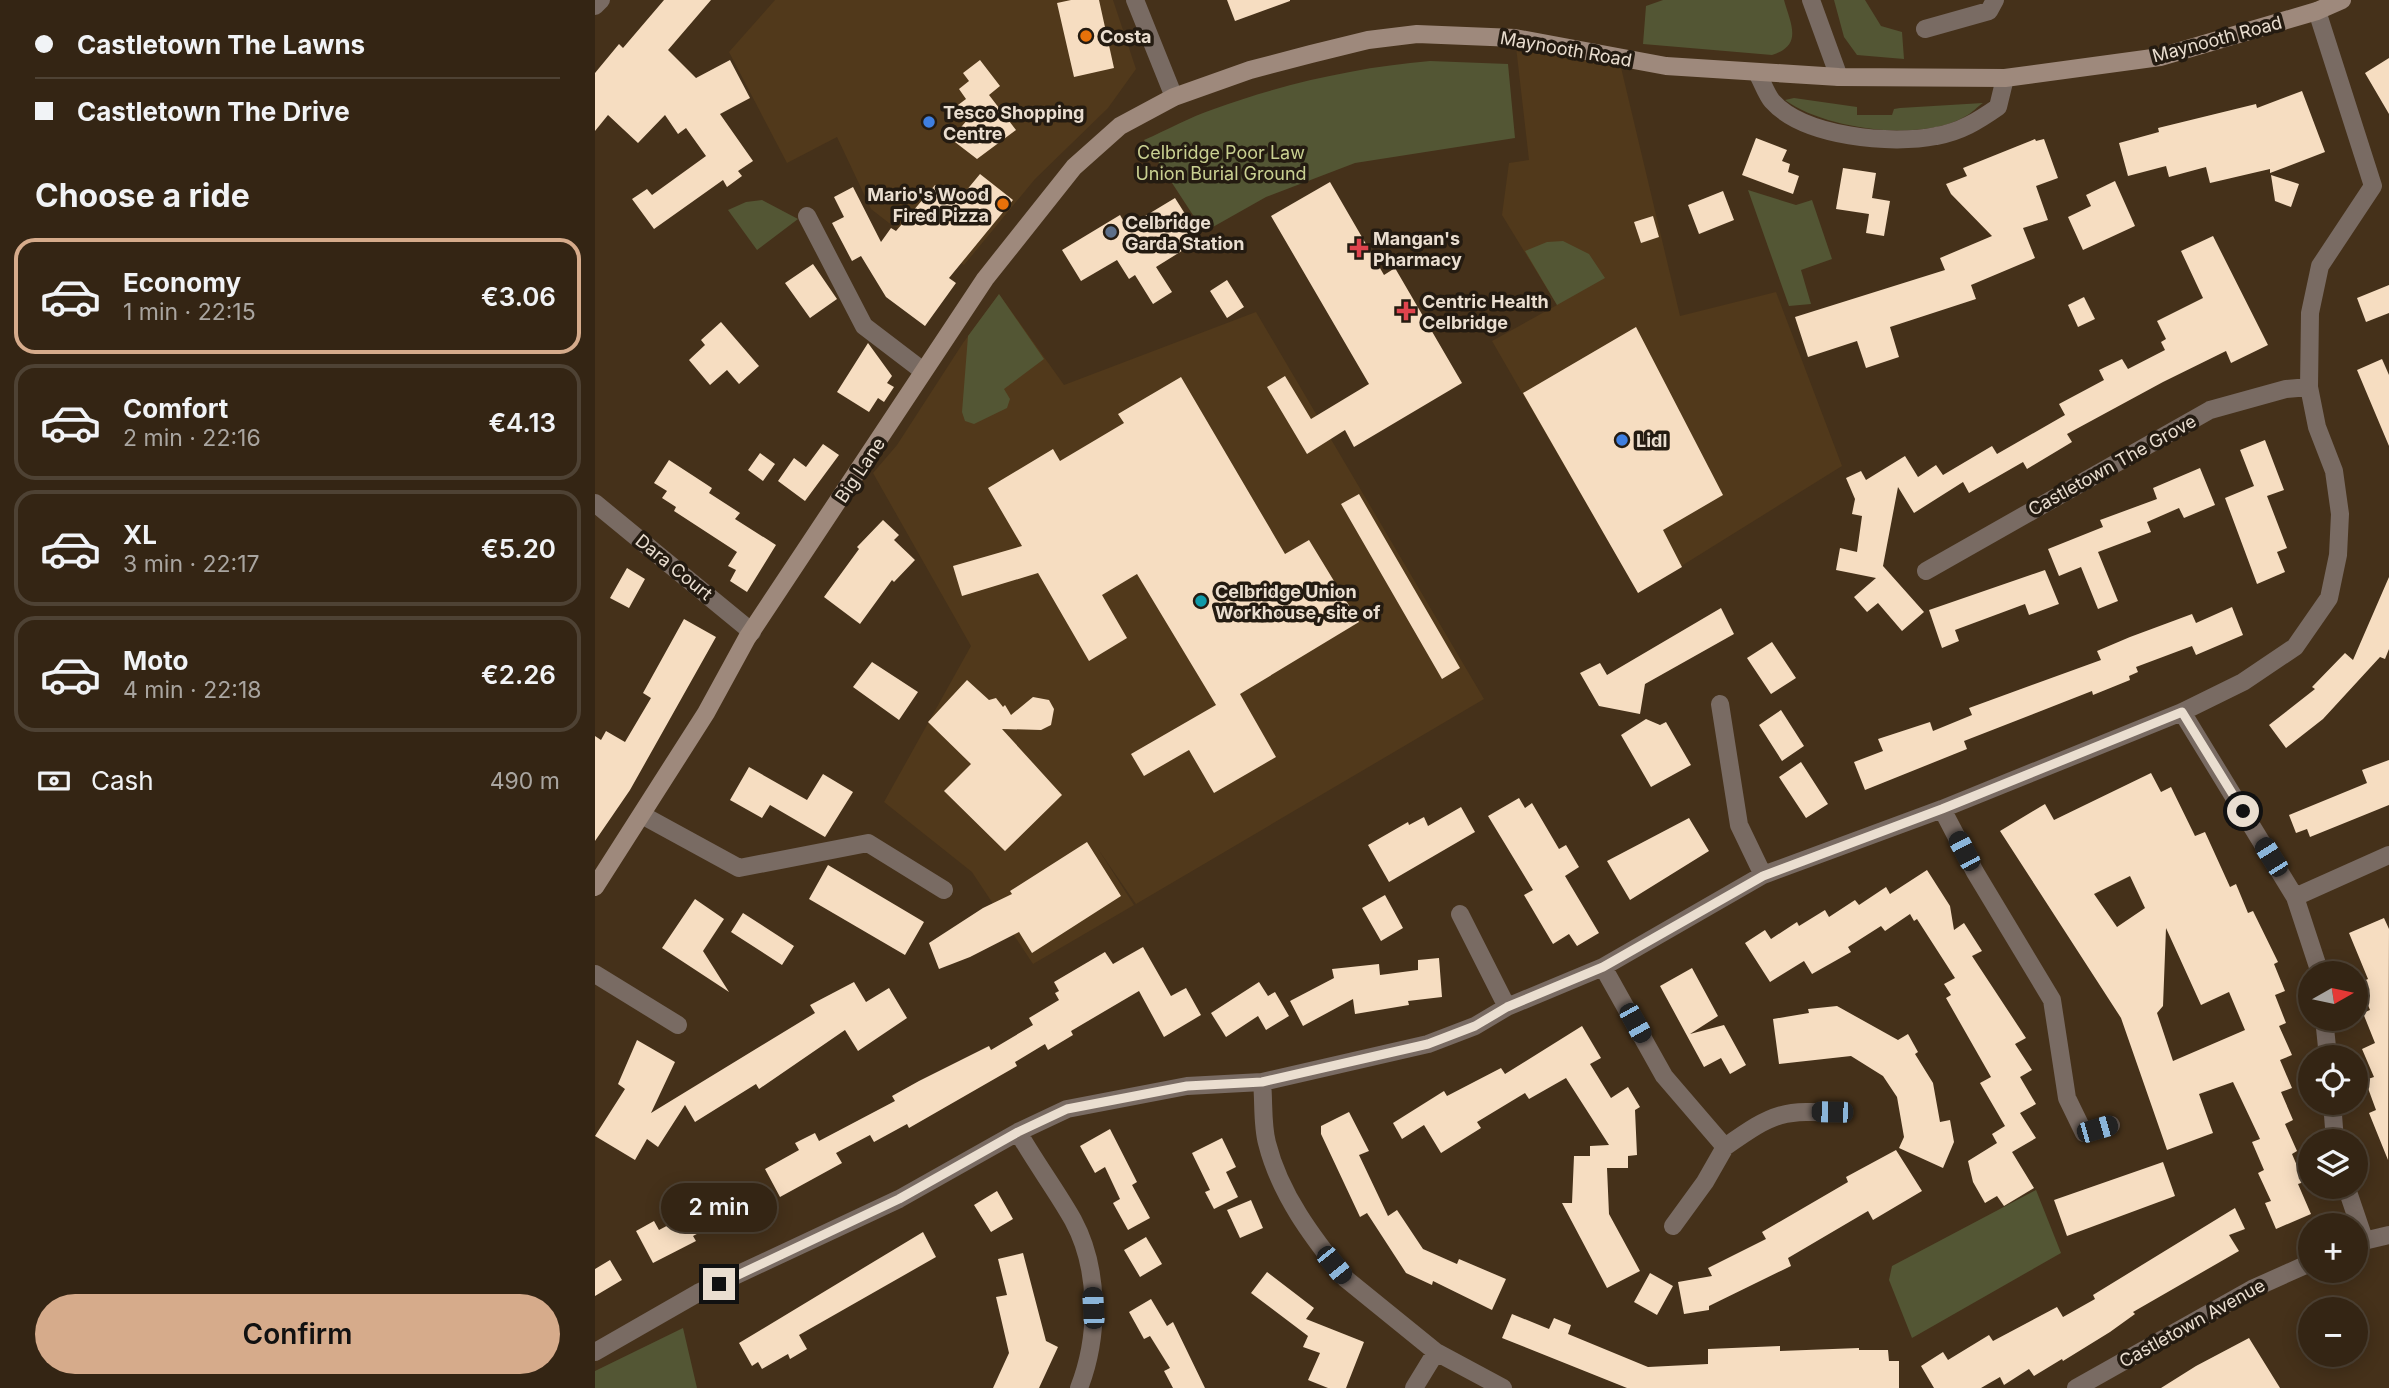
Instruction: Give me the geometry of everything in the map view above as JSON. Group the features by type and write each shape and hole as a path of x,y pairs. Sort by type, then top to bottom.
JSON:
{"main road":[{"name":"Maynooth Road","path":"1174,97 1311,54 1368,40 1417,34 1515,38 1666,66 1757,73 1839,77 2005,78 2160,57 2317,11 2342,0"},
{"name":"Big Lane","path":"595,887 642,815 752,632 985,279 1074,167 1120,126 1174,97"}],"street":[{"path":"595,6 601,0"},
{"path":"1135,0 1174,97"},
{"path":"1811,0 1839,77"},
{"path":"1924,29 1989,11 1996,0"},
{"path":"595,1352 698,1293 899,1199 1018,1132 1067,1109 1187,1086 1262,1082 1428,1044 1475,1026 1507,1007 1603,967 1763,876 1942,809 2182,712 2243,682 2295,647 2329,598 2338,555 2340,514 2334,471 2317,428 2309,387 2310,313 2320,266 2373,186 2317,11"},
{"path":"1757,73 1773,101 1801,121 1871,138 1929,137 1971,126 1998,107 2005,78"},
{"path":"807,216 864,326 923,371"},
{"name":"Castletown The Grove","path":"1926,570 2210,410 2286,389 2309,387"},
{"name":"Dara Court","path":"595,503 752,632"},
{"path":"1720,704 1739,825 1763,876"},
{"path":"2182,712 2295,897 2316,961"},
{"path":"1942,809 1975,872 2052,1000 2067,1098 2084,1133 2111,1125"},
{"path":"642,815 739,868 868,843 944,890"},
{"path":"2295,897 2389,855"},
{"path":"1460,914 1507,1007"},
{"path":"1603,967 1664,1076 1725,1147"},
{"path":"595,974 678,1025"},
{"path":"1262,1082 1266,1142 1291,1205 1346,1279 1436,1352 1503,1388"},
{"path":"1673,1226 1705,1182 1725,1147 1769,1117 1794,1111 1843,1113"},
{"path":"1018,1132 1074,1222 1086,1256 1092,1293 1093,1332 1090,1360 1079,1388"},
{"path":"2368,1239 2389,1235"},
{"name":"Castletown Avenue","path":"2076,1388 2252,1289 2298,1268"},
{"path":"1414,1388 1436,1352"}],"shaded area":[{"name":"Tesco Shopping Centre","path":"775,0 1113,0 1136,69 1108,108 1035,179 964,265 889,223 871,209 837,137 787,163 729,52"},
{"path":"1515,38 1619,59 1680,316 1776,292 1842,466 1638,593 1492,341 1557,305 1502,215 1509,163 1529,160"},
{"path":"999,294 1064,385 1256,312 1484,699 1136,904 1098,849 1134,905 1033,964 972,872 884,802 971,646 873,473 897,445 963,343"}],"green space":[{"path":"1663,0 1784,0 1791,26 1791,40 1782,51 1772,55 1643,44 1646,6"},
{"path":"1834,0 1865,0 1881,26 1902,32 1904,59 1857,55 1844,37"},
{"name":"Celbridge Poor Law Union Burial Ground","path":"1430,61 1508,64 1515,138 1355,163 1266,197 1204,232 1144,140 1205,112 1266,92 1348,72"},
{"path":"1794,98 1857,107 1857,115 1892,115 1894,109 1900,108 1983,103 1968,115 1947,124 1925,129 1900,130 1874,129 1824,119 1785,100"},
{"path":"1748,190 1796,205 1812,200 1832,259 1801,270 1811,304 1789,306"},
{"path":"762,200 798,219 757,250 728,210 746,202"},
{"path":"1563,241 1589,254 1605,278 1557,305 1525,251 1547,242"},
{"path":"999,294 1044,359 1004,389 1010,399 1007,408 974,424 965,421 962,412 968,336"},
{"path":"2036,1190 2061,1253 1912,1338 1889,1280 1892,1266"},
{"path":"683,1328 697,1388 595,1388 595,1371"}],"building":[{"path":"664,0 711,0 668,50 696,78 730,60 750,98 720,114 753,161 738,171 742,176 727,187 723,180 654,229 632,199 647,189 652,195 706,156 686,128 678,134 665,115 638,143 608,115 595,131 595,73 619,44 623,48"},
{"name":"Costa","path":"1099,0 1114,68 1074,77 1057,3"},
{"path":"1227,0 1290,0 1290,1 1235,21"},
{"path":"2389,58 2389,114 2365,73"},
{"path":"980,60 1000,86 989,95 1016,130 977,159 951,139 968,119 958,105 966,99 959,89 969,81 963,73"},
{"path":"2302,91 2325,152 2270,173 2270,169 2210,183 2206,167 2169,177 2166,166 2128,176 2119,143 2159,132 2158,128 2256,104 2257,108"},
{"path":"1756,138 1787,150 1782,161 1790,164 1788,172 1799,176 1793,194 1742,175"},
{"path":"2035,139 2044,139 2058,178 2036,186 2048,220 2023,228 2035,258 1971,285 1976,299 1890,327 1899,357 1866,368 1857,341 1808,357 1795,317 1945,270 1940,258 1992,236 1951,194 1946,184 1967,176 1963,168"},
{"path":"1843,168 1876,173 1872,198 1890,201 1884,236 1866,233 1869,214 1836,209"},
{"path":"980,174 1013,200 949,278 956,283 925,326 886,297 861,256 852,261 832,223 844,217 834,197 853,187 881,242 891,228 896,231 935,185 956,203"},
{"path":"2271,175 2299,184 2291,207 2275,201"},
{"path":"2115,181 2135,226 2083,250 2068,217 2091,206 2086,195"},
{"path":"1330,182 1384,275 1395,268 1462,383 1354,447 1345,430 1307,454 1267,387 1285,376 1311,419 1369,384 1271,216"},
{"path":"1723,191 1734,220 1699,234 1688,205"},
{"path":"1175,198 1201,239 1156,267 1172,292 1153,304 1135,275 1129,279 1117,260 1081,281 1062,250 1120,215 1127,227"},
{"path":"1653,216 1659,237 1641,243 1634,222"},
{"path":"2213,236 2268,345 2231,363 2226,351 2163,382 2067,434 2072,442 2027,469 2023,462 1969,493 1963,482 1914,513 1898,487 1883,566 1924,612 1902,631 1878,603 1867,612 1854,597 1876,578 1836,570 1840,548 1857,552 1862,516 1852,514 1855,499 1846,478 1861,471 1866,480 1905,456 1918,477 1936,465 1943,475 1992,446 1997,454 2065,415 2059,404 2104,380 2099,370 2122,359 2128,369 2165,350 2161,342 2166,339 2157,321 2203,298 2181,251"},
{"path":"813,264 837,299 810,318 785,283"},
{"path":"1227,280 1244,307 1227,318 1210,291"},
{"path":"2389,285 2389,313 2366,322 2357,298"},
{"path":"2084,297 2095,319 2078,327 2068,305"},
{"path":"721,322 759,366 739,384 727,370 710,385 689,360 705,345 701,340"},
{"name":"Lidl","path":"1636,327 1723,495 1663,530 1682,567 1638,593 1523,393"},
{"path":"868,343 892,376 887,383 894,387 884,402 878,398 869,412 837,392"},
{"path":"2382,359 2389,375 2389,446 2357,370"},
{"path":"1181,377 1285,554 1309,540 1359,622 1240,694 1276,757 1214,793 1189,750 1144,776 1131,754 1216,705 1137,574 1102,595 1127,638 1089,661 1038,573 962,596 953,566 1022,546 988,488 1053,449 1060,461 1124,423 1118,414"},
{"path":"2265,440 2284,490 2267,496 2287,548 2277,552 2285,572 2257,584 2225,498 2254,486 2240,450"},
{"path":"823,444 839,455 805,501 778,481 794,458 806,467"},
{"path":"760,453 775,464 763,481 748,470"},
{"path":"669,460 712,488 709,493 740,513 735,519 776,545 747,592 730,581 736,570 728,566 737,552 674,511 676,507 662,498 667,491 654,483"},
{"path":"2200,468 2215,505 2184,518 2179,508 2147,522 2151,532 2098,552 2118,601 2098,609 2081,567 2059,576 2048,549 2103,527 2100,520 2157,499 2153,488"},
{"path":"1359,494 1460,668 1442,679 1341,504"},
{"path":"883,520 899,535 894,540 915,560 894,582 892,580 860,624 824,597 859,549 857,547"},
{"path":"627,568 645,579 629,608 610,598"},
{"path":"2045,570 2059,604 2029,615 2025,604 1955,630 1959,641 1942,648 1929,610"},
{"path":"2389,577 2389,649 2385,659 2380,657 2323,719 2286,748 2269,725 2315,689 2312,687 2345,653 2353,660"},
{"path":"2232,607 2243,635 2196,655 2192,646 2136,667 2138,672 2129,676 2130,680 2093,695 2092,691 1964,741 1967,749 1865,790 1854,762 1883,751 1878,739 1930,722 1933,731 1972,715 1969,708 2101,660 2097,651 2130,637 2192,614 2196,623"},
{"path":"1721,608 1734,634 1645,684 1640,714 1599,706 1580,673 1600,663 1607,675"},
{"path":"684,619 716,637 630,790 595,841 595,736 601,740 606,731 625,742 651,698 643,693"},
{"path":"1772,642 1796,678 1771,694 1747,658"},
{"path":"872,662 918,692 899,720 853,687"},
{"path":"967,680 989,700 996,698 1003,707 1005,705 1011,715 1033,697 1049,700 1054,709 1051,725 1041,730 1002,729 1062,795 1005,851 944,791 971,764 928,722"},
{"path":"1781,710 1804,746 1782,761 1759,725"},
{"path":"1646,719 1660,725 1666,722 1691,765 1651,787 1621,735"},
{"path":"2389,760 2389,805 2310,837 2307,829 2296,833 2289,815 2367,783 2362,770"},
{"path":"1801,762 1828,804 1806,818 1779,777"},
{"path":"749,767 807,800 823,774 853,792 825,837 770,805 762,818 730,800"},
{"path":"2151,773 2161,792 2171,787 2195,836 2205,832 2230,887 2236,884 2248,913 2253,911 2278,962 2274,964 2285,991 2275,995 2286,1023 2279,1026 2292,1055 2280,1060 2292,1088 2281,1092 2293,1120 2285,1124 2297,1151 2292,1154 2298,1168 2298,1199 2304,1199 2311,1213 2298,1213 2298,1220 2276,1229 2265,1203 2271,1201 2258,1173 2264,1170 2252,1142 2260,1139 2233,1082 2199,1094 2213,1133 2167,1150 2121,1018 2000,831 2045,804 2054,820","holes":["2130,876 2145,908 2117,927 2094,894","2166,928 2201,1005 2229,992 2245,1030 2173,1061 2157,1013 2163,1006"]},
{"path":"1519,798 1525,808 1532,803 1559,849 1566,845 1579,867 1565,876 1599,933 1577,946 1569,934 1553,944 1524,895 1533,890 1488,816"},
{"path":"1461,807 1475,832 1389,882 1368,845 1408,822 1409,825 1424,817 1428,826"},
{"path":"1689,818 1709,851 1630,900 1607,861"},
{"path":"1087,842 1121,896 1032,953 1019,932 970,957 939,969 929,943 983,908 1012,894 1010,891"},
{"path":"828,865 924,922 905,955 809,899"},
{"path":"1927,870 1950,906 1954,930 1964,923 1982,951 1972,956 2026,1038 2015,1044 2032,1070 2020,1077 2036,1104 2020,1113 2036,1138 2012,1152 2034,1188 2004,1206 1997,1196 1985,1203 1973,1182 1968,1161 1997,1143 1992,1134 2005,1126 1980,1083 1991,1077 1946,998 1951,995 1944,984 1955,978 1917,919 1914,921 1910,914 1885,931 1881,926 1848,947 1851,952 1812,974 1804,961 1770,982 1745,943 1765,930 1771,939 1797,922 1799,926 1825,910 1829,917 1855,900 1859,905 1886,887 1890,894"},
{"path":"1385,895 1403,928 1381,941 1362,908"},
{"path":"695,899 724,919 703,951 729,992 662,948"},
{"path":"743,913 794,946 782,965 731,932"},
{"path":"2384,918 2389,929 2388,1160 2369,1113 2376,1110 2368,1088 2368,1079 2374,1077 2368,1063 2368,1046 2375,1043 2368,1026 2368,961 2361,961 2349,933"},
{"path":"1143,947 1171,996 1186,988 1201,1015 1164,1037 1139,991 1071,1031 1073,1035 1048,1050 1045,1044 1015,1062 1017,1066 909,1128 907,1124 874,1142 870,1135 836,1153 842,1163 780,1197 765,1169 799,1150 795,1143 815,1133 819,1141 895,1101 892,1096 919,1081 989,1046 991,1050 1033,1025 1029,1018 1059,1000 1055,993 1059,991 1054,982 1105,952 1113,964"},
{"path":"1439,958 1442,997 1408,1001 1409,1005 1355,1014 1353,999 1303,1026 1290,1001 1334,978 1332,969 1379,964 1380,975 1418,970 1418,960"},
{"path":"1692,968 1718,1016 1690,1034 1724,1025 1746,1065 1730,1074 1721,1058 1704,1067 1660,986"},
{"path":"854,982 866,1002 889,988 907,1018 858,1051 845,1030 759,1089 756,1084 695,1122 685,1105 658,1147 647,1139 635,1160 595,1136 625,1089 618,1084 637,1040 675,1062 651,1113 815,1013 810,1005"},
{"path":"1259,982 1268,996 1275,992 1289,1016 1266,1030 1258,1016 1226,1037 1211,1013"},
{"path":"1837,1006 1898,1040 1908,1034 1918,1052 1915,1054 1933,1083 1940,1122 1950,1120 1954,1142 1943,1168 1899,1148 1904,1137 1897,1097 1883,1076 1851,1056 1779,1064 1773,1019 1809,1013 1808,1009"},
{"path":"1582,1026 1601,1058 1590,1064 1611,1098 1628,1087 1640,1107 1635,1110 1637,1155 1628,1156 1628,1168 1607,1168 1609,1214 1640,1271 1607,1288 1562,1203 1572,1203 1574,1156 1590,1156 1590,1146 1609,1145 1566,1078 1529,1099 1525,1093 1477,1122 1481,1128 1441,1153 1424,1125 1402,1139 1393,1123 1444,1091 1447,1096 1501,1068 1505,1074"},
{"path":"1349,1112 1369,1151 1359,1155 1388,1216 1397,1210 1423,1249 1457,1264 1459,1259 1506,1279 1492,1310 1433,1281 1432,1285 1406,1273 1367,1213 1360,1217 1321,1134 1321,1126"},
{"path":"1110,1129 1137,1182 1132,1185 1150,1218 1128,1230 1113,1203 1120,1199 1105,1167 1095,1173 1080,1146"},
{"path":"1222,1138 1236,1167 1226,1172 1238,1197 1214,1209 1205,1192 1210,1190 1192,1153"},
{"path":"1896,1150 1922,1191 1873,1220 1868,1211 1788,1258 1791,1266 1709,1306 1709,1310 1684,1314 1678,1282 1712,1276 1708,1268 1766,1239 1762,1232 1848,1182 1846,1177"},
{"path":"2163,1162 2175,1196 2067,1236 2054,1200"},
{"path":"730,1182 744,1209 693,1236 696,1241 653,1263 636,1231 654,1221 659,1230 691,1213 686,1205"},
{"path":"997,1191 1013,1219 991,1232 974,1205"},
{"path":"1251,1200 1263,1228 1240,1238 1227,1210"},
{"path":"2235,1208 2245,1229 2229,1235 2239,1251 2133,1312 2135,1314 2110,1332 2034,1376 2029,1369 2004,1385 2000,1377 1981,1388 1934,1388 1921,1366 1943,1352 1948,1360 1989,1335 1993,1341 2057,1307 2063,1317 2095,1299 2093,1295"},
{"path":"923,1232 936,1257 799,1335 807,1349 790,1359 788,1354 762,1369 758,1362 752,1366 739,1343"},
{"path":"1146,1237 1162,1264 1140,1277 1124,1250"},
{"path":"1023,1253 1046,1341 1058,1347 1039,1388 993,1388 1009,1353 996,1297 1007,1295 998,1259"},
{"path":"610,1260 622,1280 595,1296 595,1269"},
{"path":"1267,1272 1314,1308 1306,1319 1364,1342 1346,1388 1328,1388 1308,1380 1320,1353 1303,1347 1308,1336 1251,1293"},
{"path":"1650,1273 1673,1286 1657,1315 1634,1302"},
{"path":"1151,1299 1167,1326 1173,1322 1205,1388 1173,1388 1164,1371 1170,1368 1150,1336 1144,1339 1129,1312"},
{"path":"1512,1314 1549,1329 1554,1318 1571,1325 1568,1334 1648,1367 1708,1364 1708,1349 1780,1346 1780,1351 1859,1348 1888,1350 1889,1361 1899,1361 1899,1388 1627,1388 1502,1338"},
{"path":"2249,1338 2280,1388 2161,1388 2196,1366"}],"place":[{"name":"Costa","path":"1086,36"},
{"name":"Tesco Shopping Centre","path":"929,122"},
{"name":"Mario's Wood Fired Pizza","path":"1003,204"},
{"name":"Celbridge Garda Station","path":"1111,232"},
{"name":"Mangan's Pharmacy","path":"1359,248"},
{"name":"Centric Health Celbridge","path":"1406,311"},
{"name":"Lidl","path":"1622,440"},
{"name":"Celbridge Union Workhouse, site of","path":"1201,601"}],"route":[{"path":"719,1284 899,1199 1018,1132 1067,1109 1187,1086 1262,1082 1428,1044 1475,1026 1507,1007 1603,967 1763,876 1942,809 2182,712 2243,811"}]}
